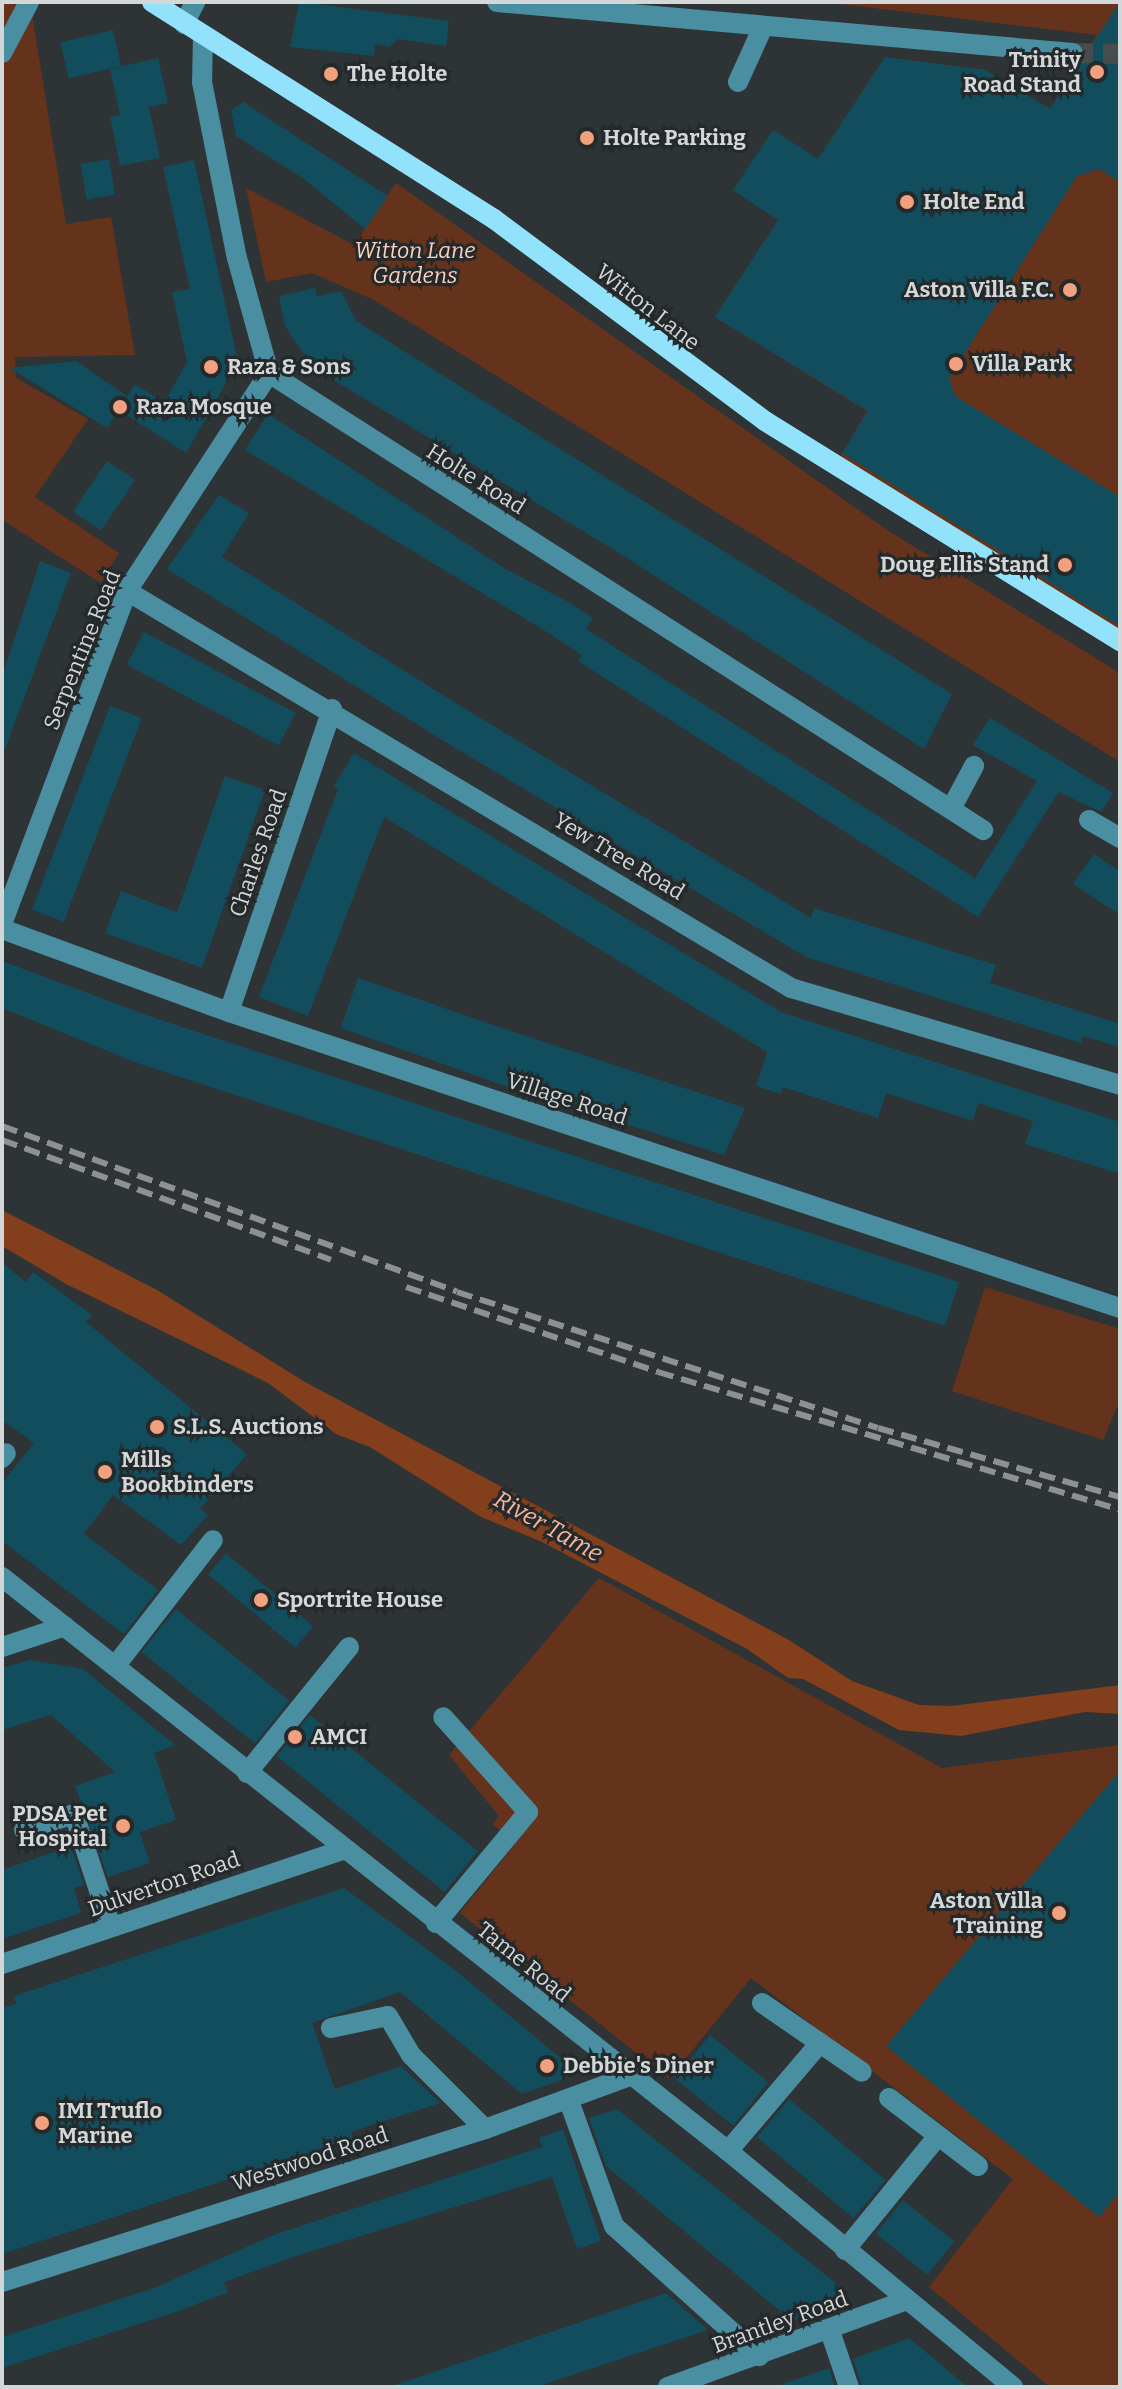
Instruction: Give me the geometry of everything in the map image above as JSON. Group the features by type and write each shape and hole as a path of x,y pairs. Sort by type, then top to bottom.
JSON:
{"main road":[{"name":"Witton Lane","path":"152,2 494,219 765,421 1120,641"}],"street":[{"path":"2,53 29,2"},
{"path":"184,24 195,2"},
{"path":"497,2 1073,53"},
{"path":"738,82 763,27"},
{"path":"203,36 202,82 237,258 269,373"},
{"name":"Serpentine Road","path":"2,926 127,591 269,373"},
{"name":"Holte Road","path":"269,373 983,830"},
{"name":"Yew Tree Road","path":"127,591 332,709 791,988 1120,1085"},
{"name":"Charles Road","path":"229,1012 332,709"},
{"path":"951,809 974,766"},
{"path":"1089,820 1120,838"},
{"name":"Village Road","path":"2,926 229,1012 1120,1308"},
{"path":"116,1665 213,1540"},
{"name":"Tame Road","path":"2,1577 116,1665 342,1850 728,2151 1013,2387"},
{"path":"2,1647 65,1626"},
{"path":"247,1773 349,1647"},
{"path":"436,1923 528,1812 443,1717"},
{"path":"24,1830 74,1814 111,1927"},
{"name":"Dulverton Road","path":"2,1964 342,1850"},
{"path":"762,2003 862,2072"},
{"path":"331,2028 388,2016 411,2055 485,2129"},
{"path":"728,2151 820,2043"},
{"name":"Westwood Road","path":"2,2282 485,2129 569,2101 630,2076"},
{"path":"889,2098 978,2166"},
{"path":"569,2101 614,2226 759,2356"},
{"path":"845,2250 937,2137"},
{"name":"Brantley Road","path":"668,2387 830,2331 907,2300"},
{"path":"830,2331 849,2387"}],"green space":[{"path":"2,2 30,2 66,224 111,217 135,355 15,357 16,378 88,419 35,497 119,553 101,583 2,520"},
{"name":"Villa Park","path":"823,2 1120,2 1120,633 839,459 867,411 715,317 885,57 985,70 1050,109 1097,35"},
{"name":"Witton Lane Gardens","path":"396,183 887,530 1120,673 1120,762 374,300 312,273 266,282 246,188 354,245"},
{"path":"985,1287 1120,1329 1120,1400 1103,1440 952,1391"},
{"path":"599,1578 942,1768 1120,1745 1120,2387 1050,2387 929,2287 1013,2179 751,1978 669,2079 460,1913 515,1844 493,1824 499,1816 449,1755"}],"water":[{"name":"River Tame","path":"2,1210 157,1290 305,1382 789,1640 852,1681 919,1705 951,1706 1120,1685 1120,1714 1085,1712 961,1736 899,1730 803,1679 788,1678 747,1649 540,1541 481,1517 370,1447 336,1434 268,1383 66,1284 2,1246"}],"building":[{"name":"The Holte","path":"299,2 449,21 446,46 398,39 389,47 375,44 374,56 290,47"},
{"name":"Villa Park","path":"1120,2 1120,182 1099,169 1077,176 949,378 955,396 1120,497 1120,626 842,453 868,411 715,317 778,220 733,190 773,130 818,159 885,57 985,70 1050,109"},
{"path":"113,30 121,66 69,78 60,42"},
{"path":"158,58 168,103 149,107 160,158 120,166 110,117 120,115 110,69"},
{"path":"243,102 388,196 365,229 304,179 236,136 231,110"},
{"path":"109,159 115,194 87,199 80,164"},
{"path":"194,160 238,362 186,453 119,410 107,428 10,368 76,361 127,396 120,408 135,384 164,403 187,362 172,292 190,289 163,167"},
{"path":"315,288 317,296 341,291 356,321 952,694 924,749 616,551 312,367 285,326 279,296"},
{"path":"268,414 504,568 593,618 586,629 975,878 1037,781 973,745 990,718 1113,793 1101,812 1059,792 978,917 578,661 582,655 542,629 245,450"},
{"path":"107,461 135,480 101,531 73,512"},
{"path":"219,495 249,513 222,557 467,710 811,918 814,908 996,965 990,983 1120,1024 1120,1047 1083,1036 1081,1043 806,957 447,743 167,569"},
{"path":"40,561 71,573 2,757 2,676"},
{"path":"144,632 296,713 278,745 127,665"},
{"path":"110,706 142,718 64,922 32,910"},
{"path":"354,753 781,1012 1120,1122 1120,1174 1025,1144 1033,1121 978,1103 973,1121 886,1093 878,1118 783,1087 781,1094 756,1086 767,1052 384,817 308,1016 259,997 338,789 334,786"},
{"path":"225,776 265,790 202,968 105,933 121,891 177,912"},
{"path":"1094,854 1120,871 1120,915 1073,884"},
{"path":"2,961 152,1017 959,1282 945,1326 137,1063 2,1008"},
{"path":"358,978 745,1108 724,1155 508,1087 341,1028"},
{"path":"2,1263 26,1282 33,1272 92,1315 86,1322 247,1454 200,1509 208,1515 181,1545 113,1495 84,1534 158,1590 124,1634 2,1541 2,1483 34,1443 2,1420"},
{"name":"Sportrite House","path":"226,1553 313,1626 295,1648 208,1574"},
{"path":"176,1609 289,1701 255,1744 141,1652"},
{"path":"30,1660 83,1669 175,1745 154,1753 176,1820 140,1832 150,1863 108,1877 75,1786 115,1772 51,1715 2,1730 2,1668"},
{"path":"310,1715 478,1851 445,1892 277,1756"},
{"name":"Aston Villa Training","path":"1120,1771 1120,2191 1099,2217 886,2046"},
{"path":"71,1846 84,1885 74,1888 81,1913 2,1939 2,1870"},
{"path":"344,1888 455,1970 570,2066 562,2080 522,2094 400,1992 312,2023 335,2089 401,2066 440,2103 351,2132 353,2138 2,2254 2,2008 16,2004 14,1996"},
{"path":"710,2035 768,2082 733,2126 675,2079"},
{"path":"789,2099 886,2180 853,2218 757,2137"},
{"path":"617,2109 842,2288 834,2307 792,2321 606,2166 589,2118"},
{"path":"563,2129 601,2241 577,2249 552,2177 296,2256 224,2282 228,2292 176,2312 2,2368 2,2337 154,2288 276,2234 542,2147 539,2138"},
{"path":"903,2200 954,2242 927,2275 876,2233"},
{"path":"666,2293 708,2330 536,2387 389,2387"},
{"path":"909,2338 968,2387 862,2387 853,2359"},
{"path":"829,2368 835,2387 782,2387 782,2384"}],"tunnel":[{"path":"1073,53 1120,54"}],"railway":[{"path":"2,1126 457,1292 878,1428 1120,1497"},
{"path":"2,1140 331,1260"},
{"path":"406,1287 658,1372 1120,1510"}],"place":[{"name":"Trinity Road Stand","path":"1097,72"},
{"name":"The Holte","path":"331,74"},
{"name":"Holte Parking","path":"587,138"},
{"name":"Holte End","path":"907,202"},
{"name":"Aston Villa F.C.","path":"1070,290"},
{"name":"Villa Park","path":"956,364"},
{"name":"Raza & Sons","path":"211,367"},
{"name":"Raza Mosque","path":"120,407"},
{"name":"Doug Ellis Stand","path":"1065,565"},
{"name":"S.L.S. Auctions","path":"157,1427"},
{"name":"Mills Bookbinders","path":"105,1472"},
{"name":"Sportrite House","path":"261,1600"},
{"name":"AMCI","path":"295,1737"},
{"name":"PDSA Pet Hospital","path":"123,1826"},
{"name":"Aston Villa Training","path":"1059,1913"},
{"name":"Debbie's Diner","path":"547,2066"},
{"name":"IMI Truflo Marine","path":"42,2123"}]}
